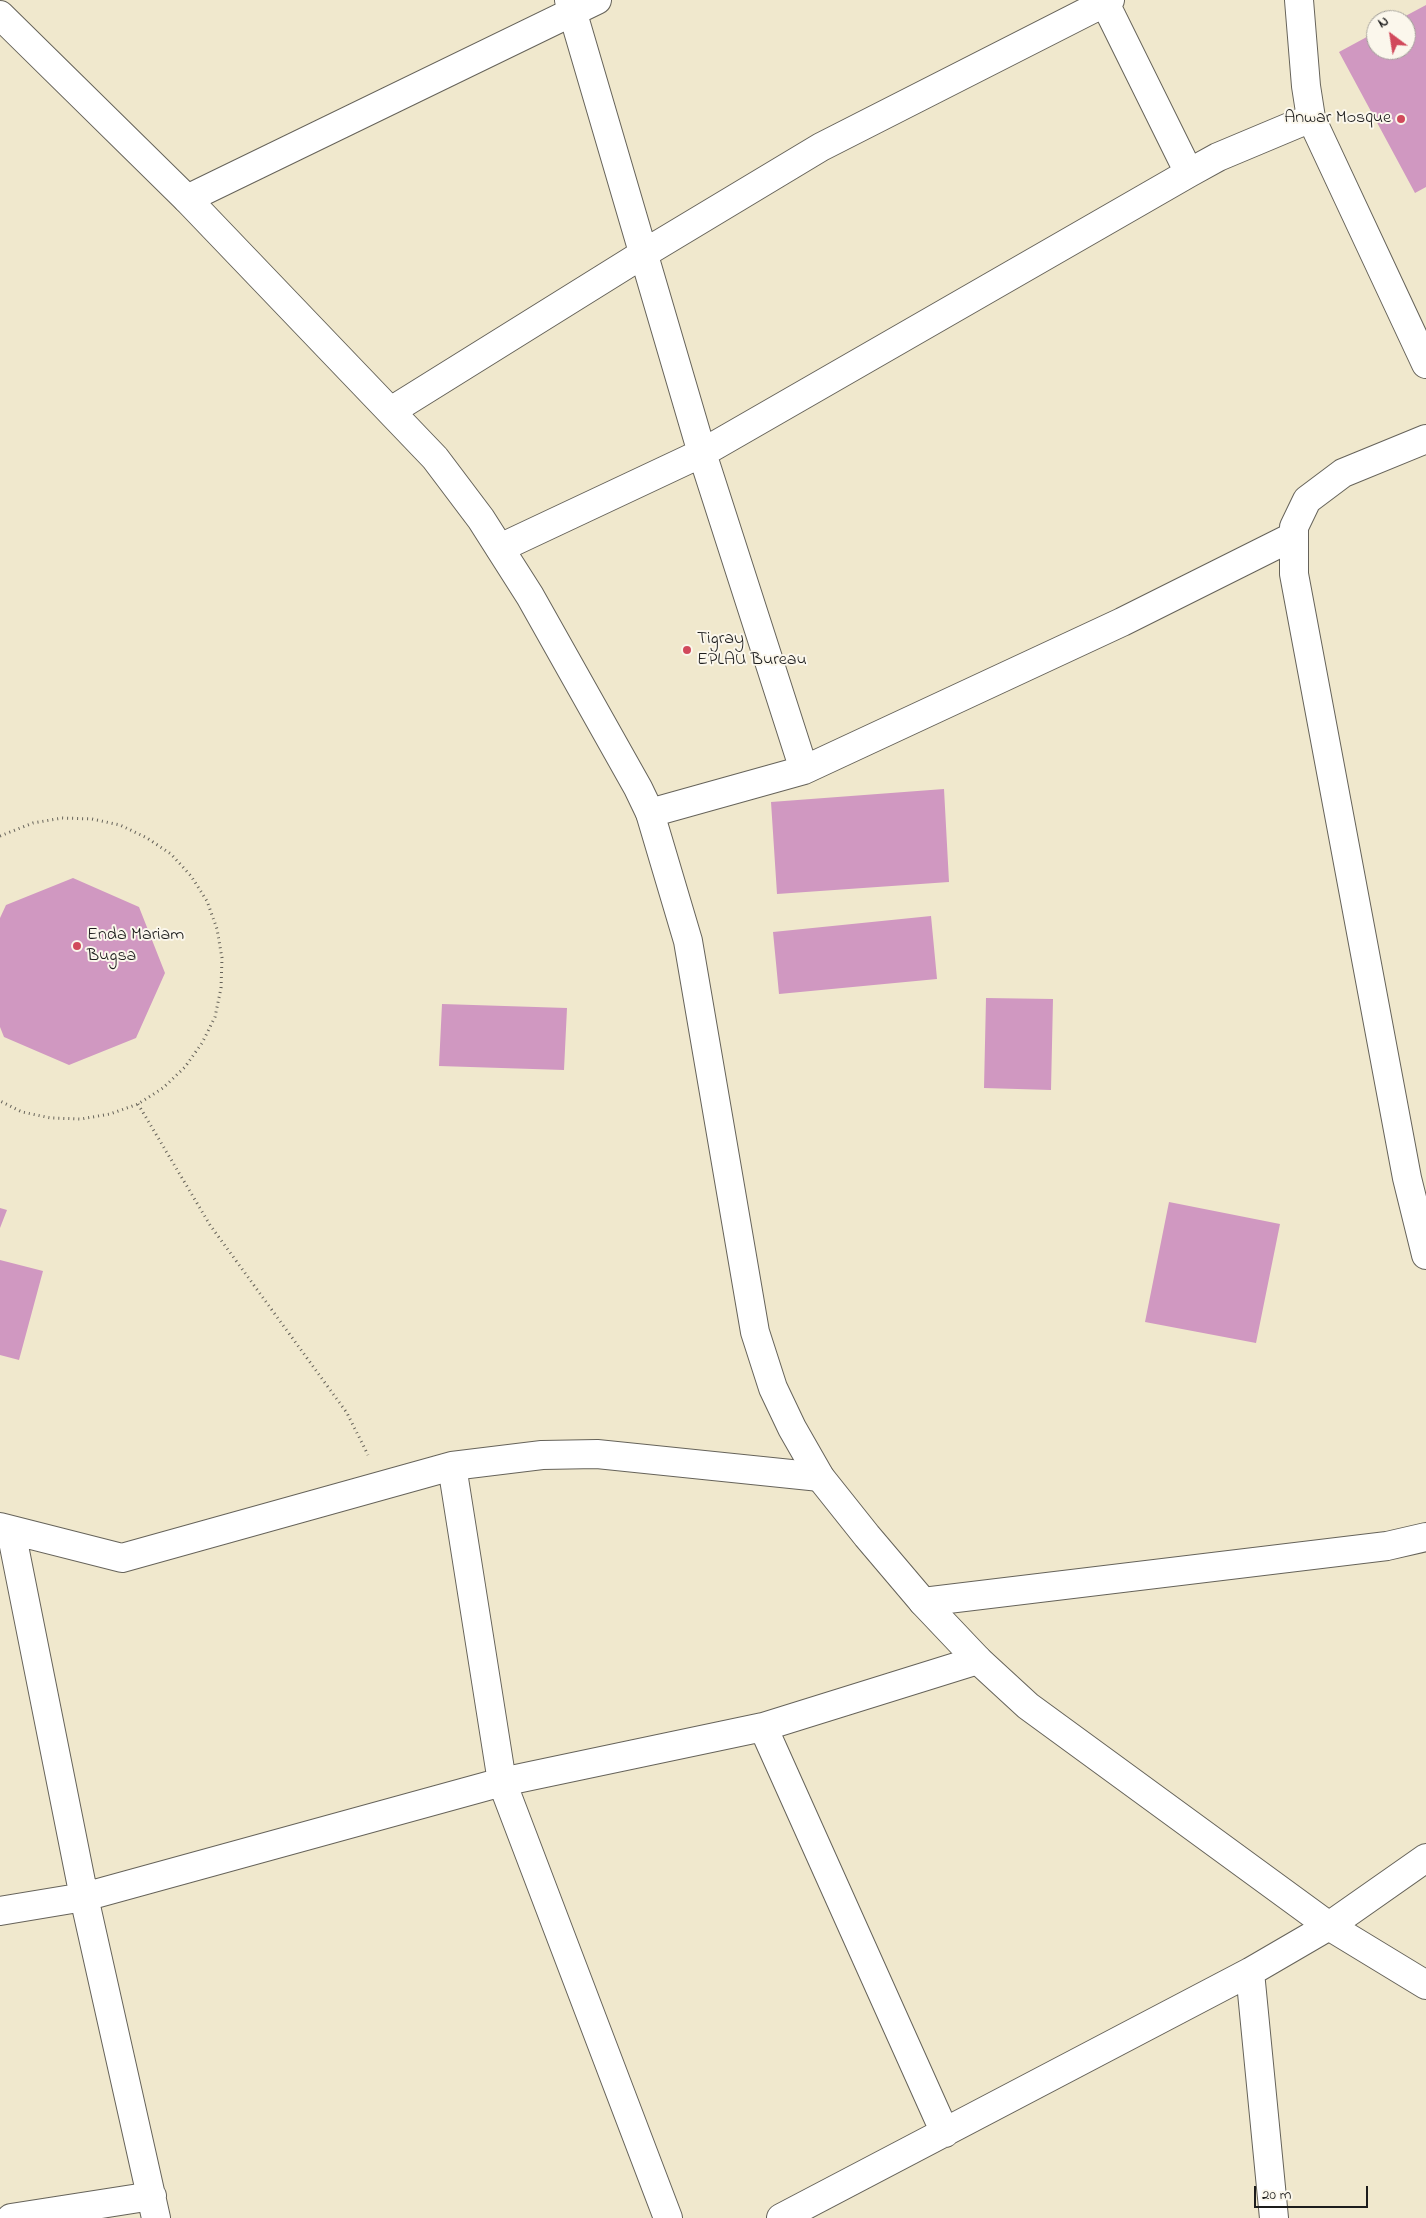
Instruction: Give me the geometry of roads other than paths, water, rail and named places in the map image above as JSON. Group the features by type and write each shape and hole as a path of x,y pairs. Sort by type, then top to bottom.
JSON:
{"street":[{"path":"187,199 571,6 597,0"},
{"path":"1299,0 1306,86 1311,118 1424,356"},
{"path":"391,410 643,254 822,147 1108,1 1189,173"},
{"path":"571,6 702,453 804,770"},
{"path":"0,15 187,199 435,458 459,488 530,596 638,788 650,813 688,941 755,1332 773,1388 792,1428 820,1477 923,1602 978,1660 1028,1706 1329,1926 1426,1985"},
{"path":"500,548 702,453 1218,157 1311,118"},
{"path":"1426,439 1343,473 1307,500 1294,528 1295,583 1405,1168 1426,1255"},
{"path":"650,813 804,770 1122,622 1294,536"},
{"path":"12,2218 154,2207 84,1897 6,1529 122,1558 452,1466 542,1454 596,1454 820,1477"},
{"path":"452,1466 502,1782 668,2218"},
{"path":"923,1602 1387,1546 1426,1537"},
{"path":"0,1911 84,1897 502,1782 763,1727 978,1660"},
{"path":"763,1727 945,2133"},
{"path":"788,2216 1250,1972 1329,1926 1426,1858"},
{"path":"1250,1972 1274,2218"}],"place":[{"name":"Anwar Mosque","path":"1401,119"},
{"name":"Tigray EPLAU Bureau","path":"687,650"},
{"name":"Enda Mariam Bugsa","path":"77,946"}]}
